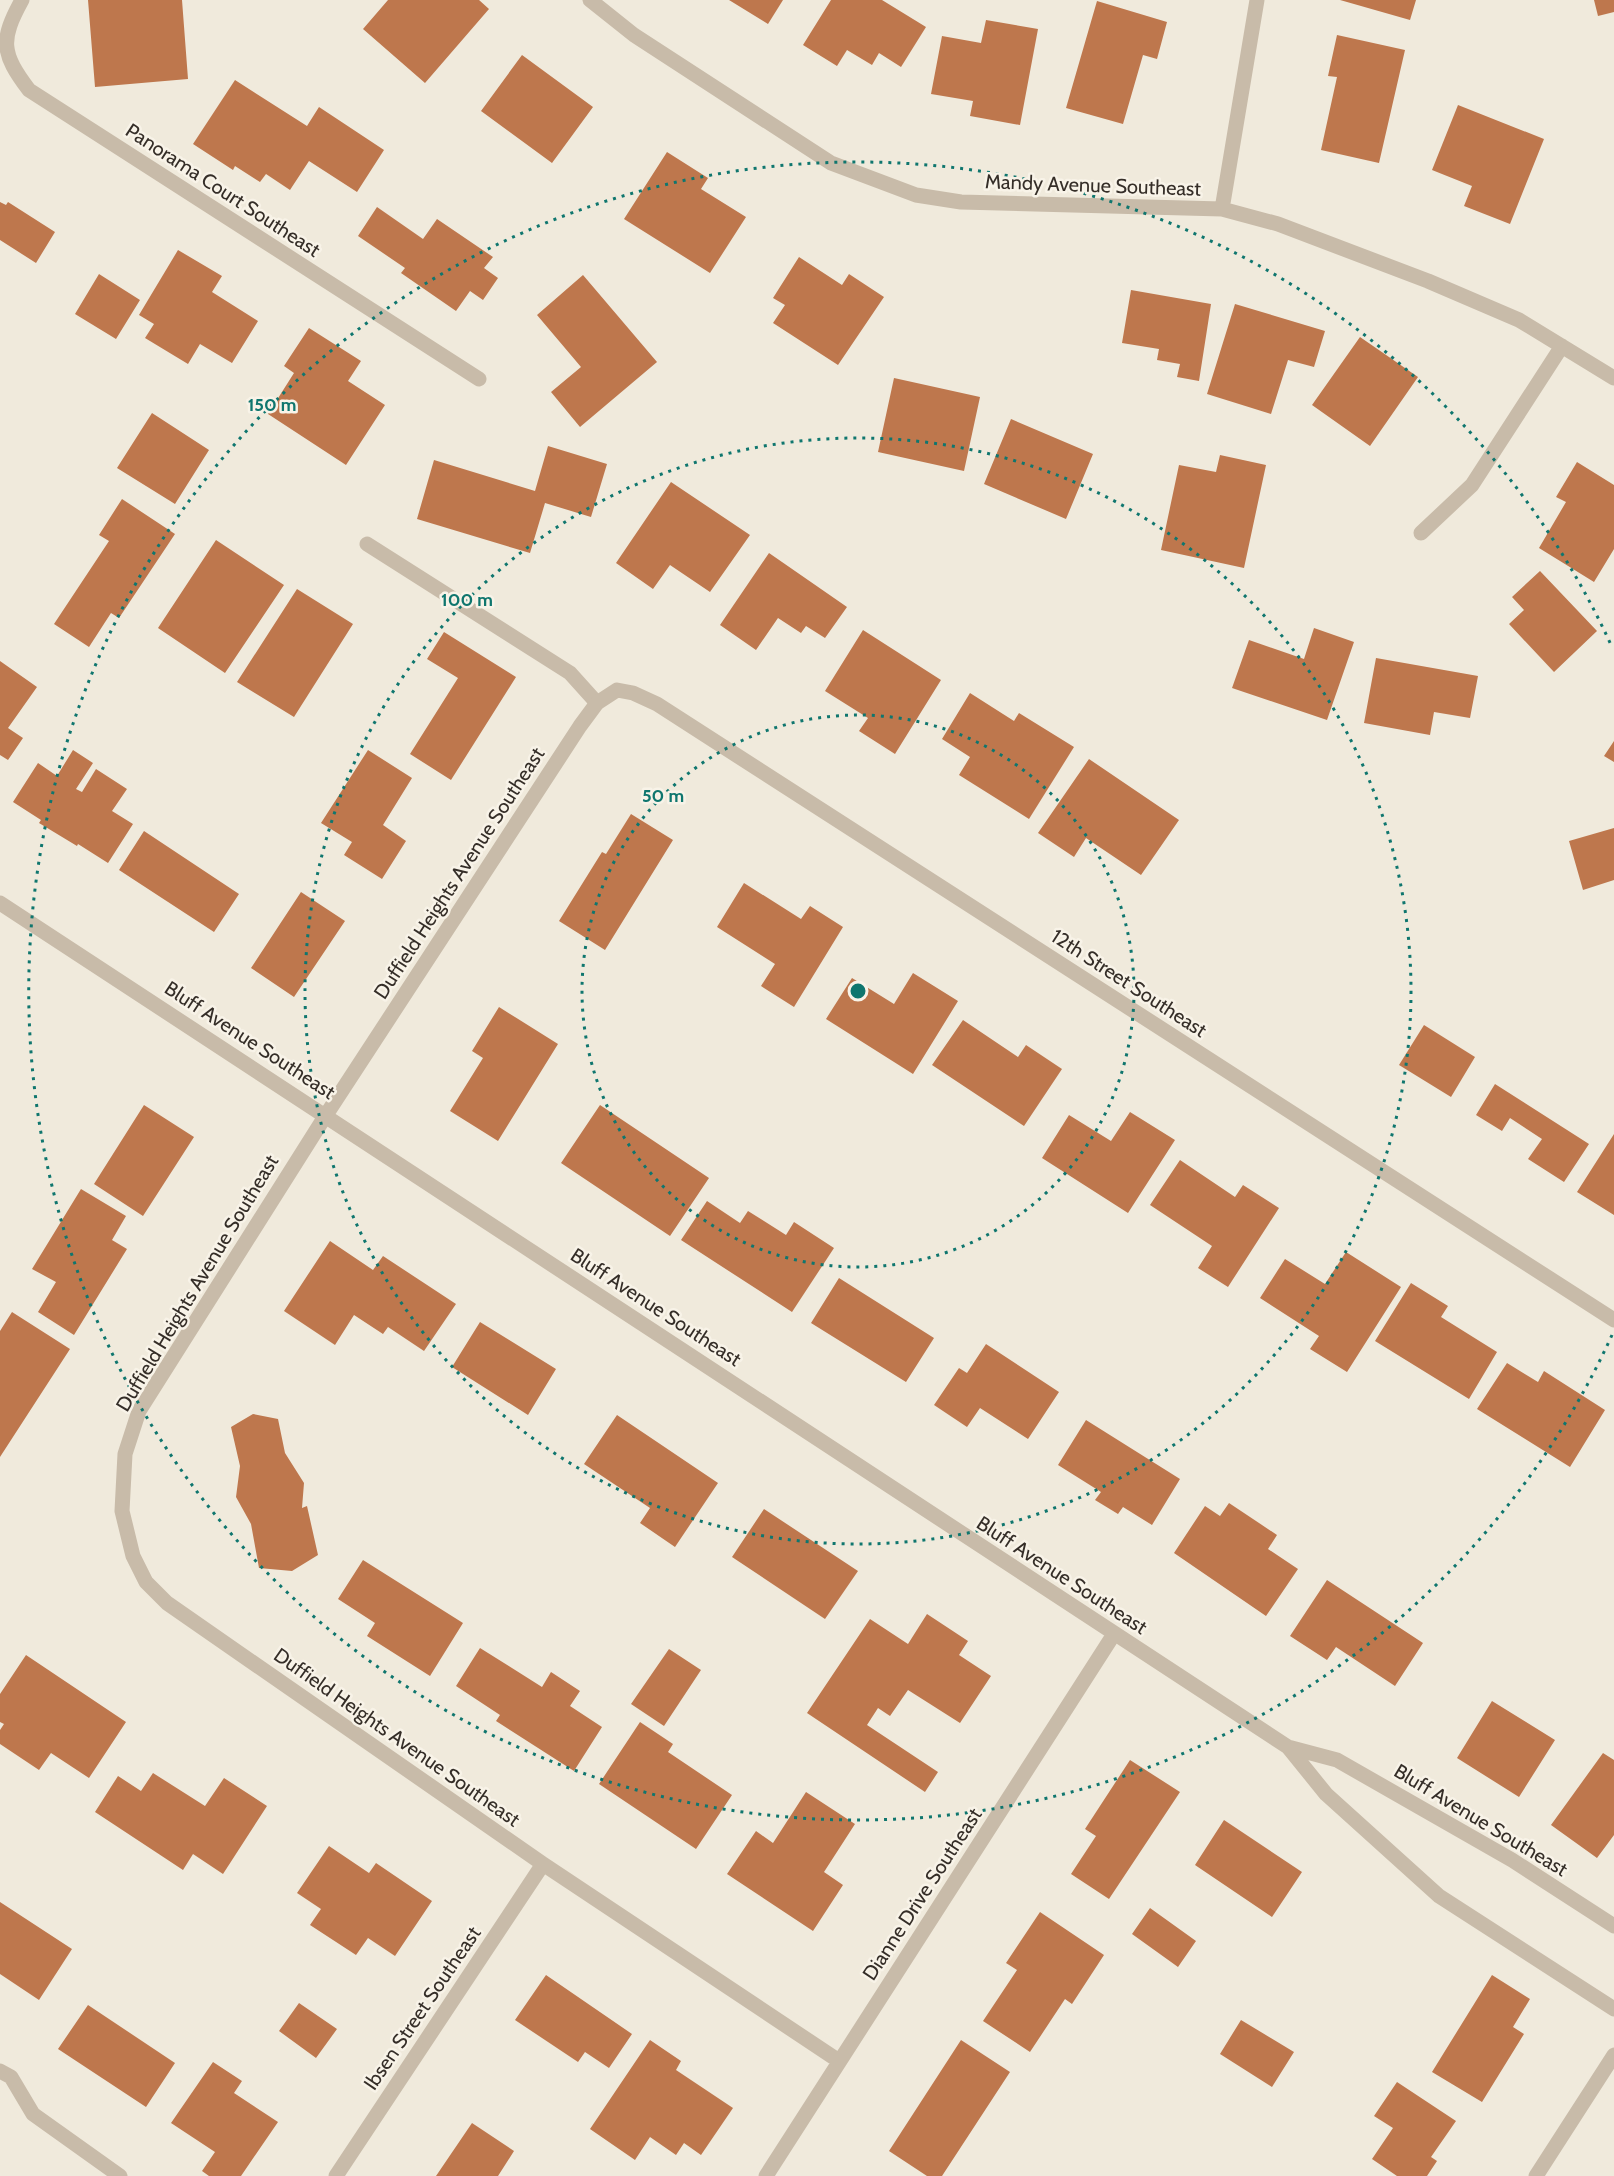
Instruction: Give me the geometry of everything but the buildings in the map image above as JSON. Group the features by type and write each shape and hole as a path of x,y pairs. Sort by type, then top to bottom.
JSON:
{"street":[{"name":"Panorama Court Southeast","path":"22,0 8,23 5,45 11,67 29,90 479,379"},
{"name":"Mandy Avenue Southeast","path":"590,0 634,35 831,163 916,195 962,202 1222,209 1278,224 1428,281 1519,320 1614,378"},
{"path":"1222,209 1257,0"},
{"path":"1420,533 1472,485 1563,346"},
{"path":"367,544 570,673 597,703"},
{"name":"Duffield Heights Avenue Southeast","path":"617,690 597,703 580,726 326,1115 139,1411 125,1454 122,1511 133,1556 146,1582 166,1604 543,1864 839,2061"},
{"name":"12th Street Southeast","path":"617,690 633,693 657,704 1614,1320"},
{"name":"Bluff Avenue Southeast","path":"0,903 1288,1747 1326,1794 1439,1896 1614,2009"},
{"name":"Dianne Drive Southeast","path":"766,2176 1114,1634"},
{"name":"Bluff Avenue Southeast","path":"1288,1747 1337,1760 1512,1860 1614,1926"},
{"name":"Ibsen Street Southeast","path":"336,2176 543,1864"},
{"path":"1536,2176 1614,2055"},
{"path":"0,2071 11,2078 33,2114 120,2176"}]}
